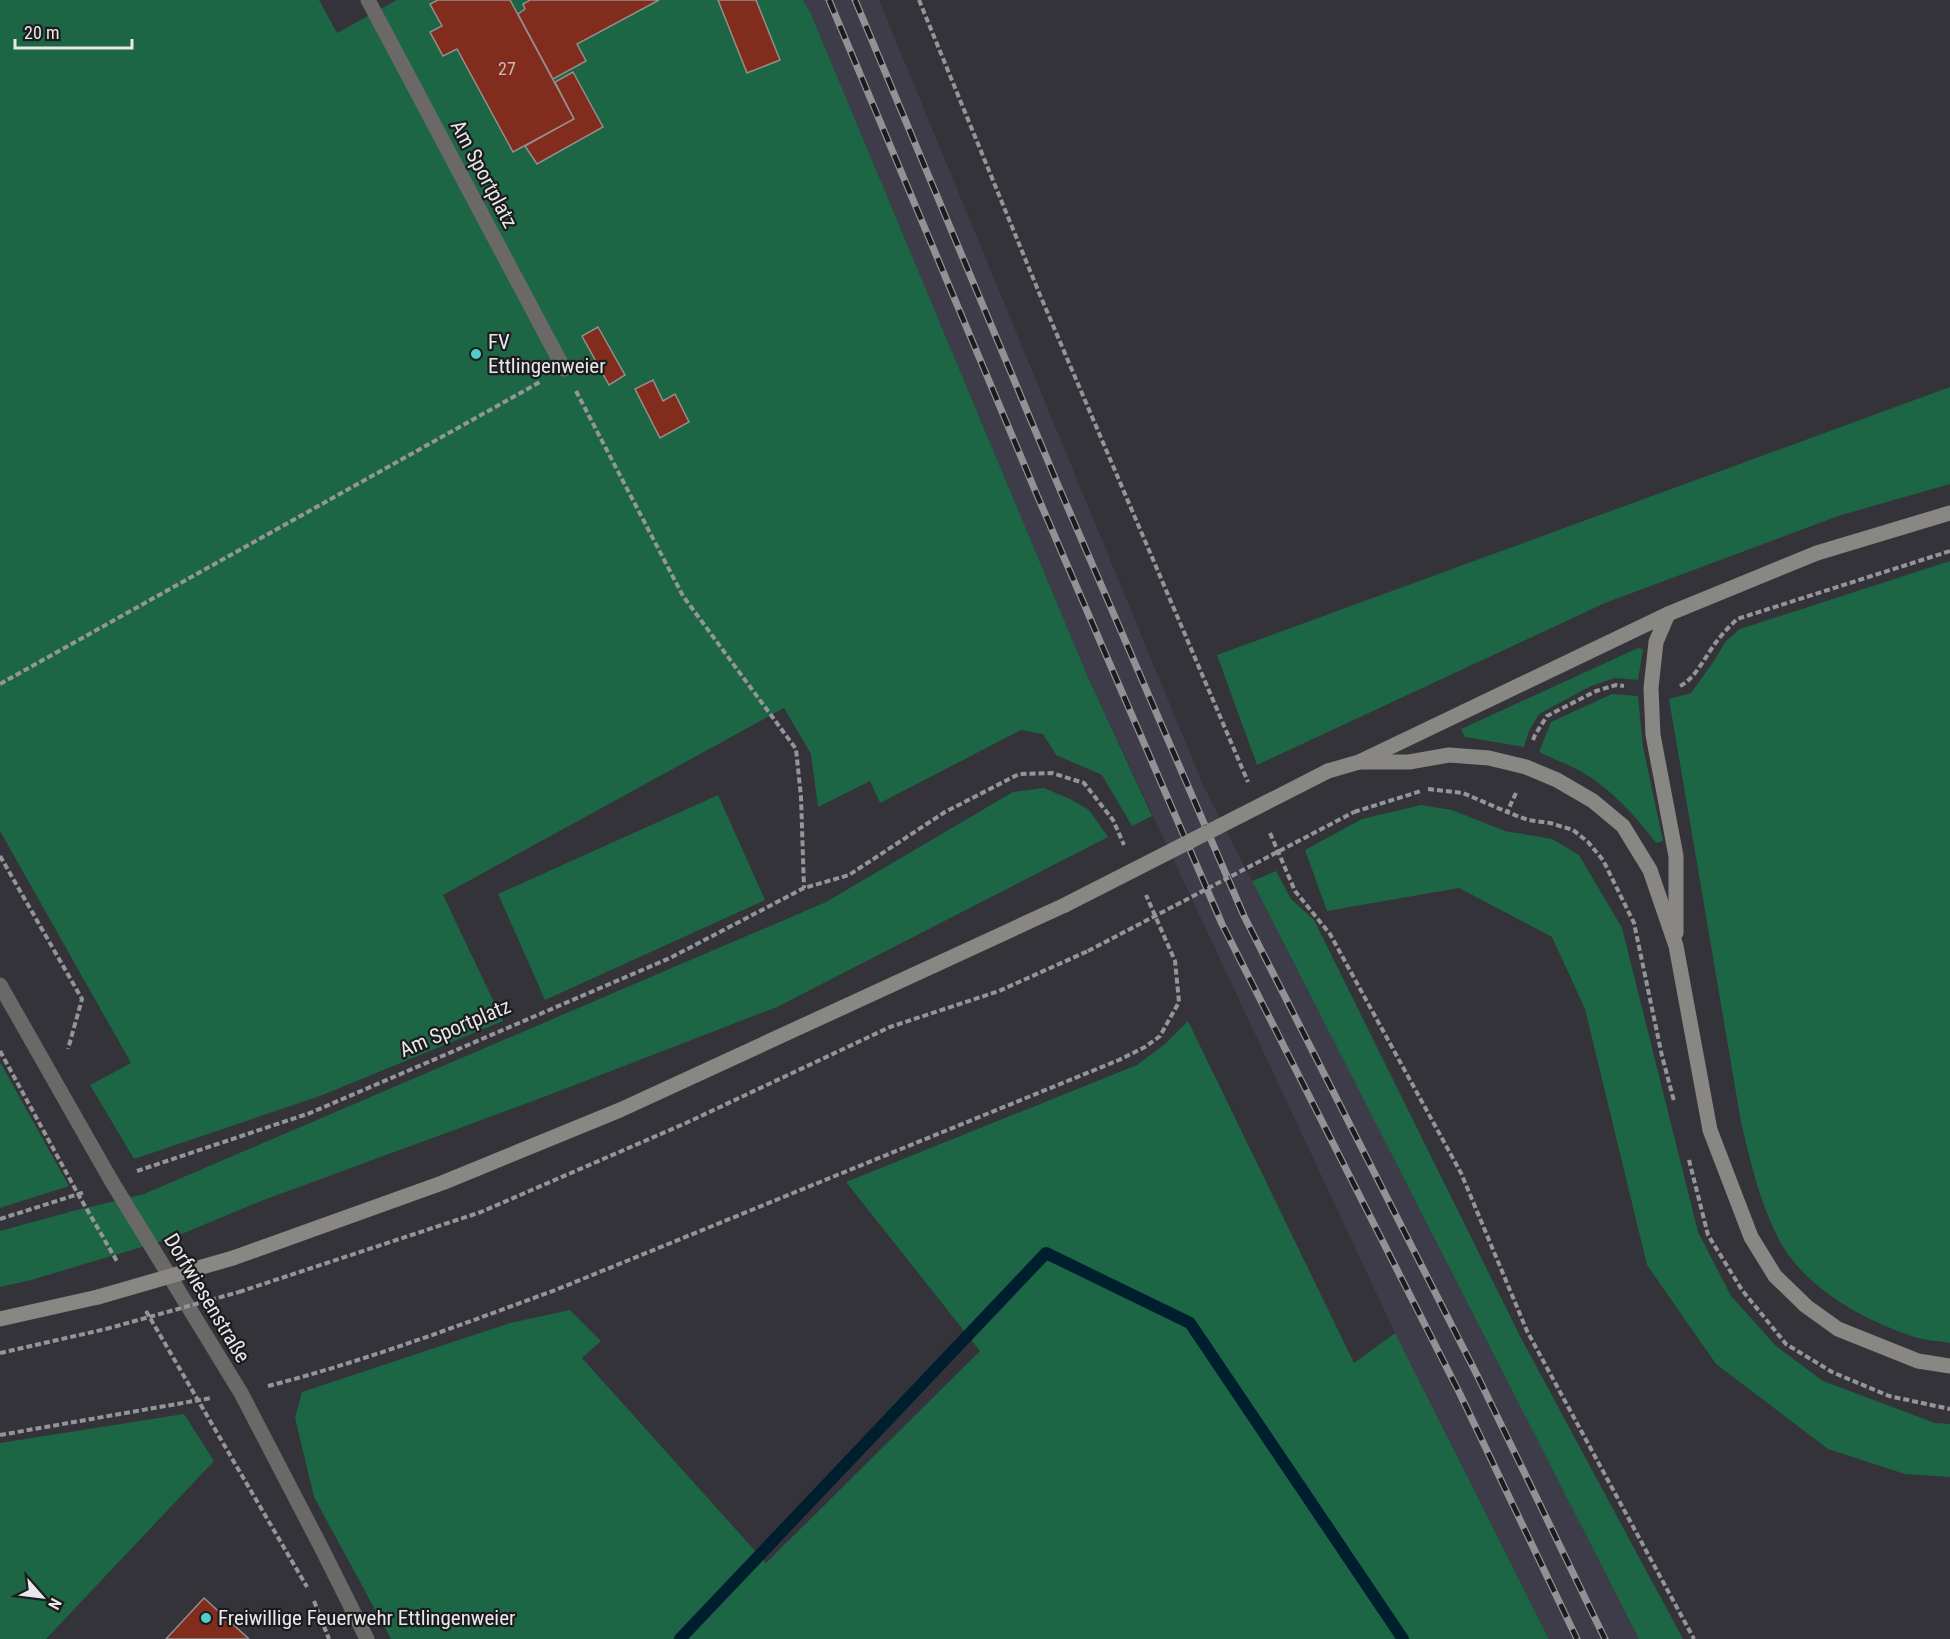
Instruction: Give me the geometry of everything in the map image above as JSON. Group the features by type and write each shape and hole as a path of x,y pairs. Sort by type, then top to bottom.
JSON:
{"main road":[{"path":"0,1318 98,1298 233,1258 442,1183 620,1110 1065,904 1328,771 1359,762 1668,614 1817,553 1950,513"},
{"path":"1668,614 1656,642 1651,688 1653,735 1676,856 1676,946"},
{"path":"1359,762 1409,762 1449,754 1489,758 1526,767 1557,780 1593,801 1623,826 1650,870 1676,946 1710,1130 1751,1237 1775,1276 1806,1306 1838,1329 1918,1361 1950,1366"}],"street":[{"name":"Am Sportplatz","path":"368,0 564,369"},
{"name":"Dorfwiesenstraße","path":"0,985 112,1182 241,1393 366,1639"}],"path":[{"path":"919,0 1040,295 1252,791"},
{"path":"0,684 564,369 683,596 796,748 801,797 804,888"},
{"path":"1676,687 1683,686 1693,675 1718,639 1737,619 1950,551"},
{"name":"Am Sportplatz","path":"0,1219 310,1113 670,958 804,888 849,875 945,812 1019,774 1052,773 1084,783 1113,820 1128,853"},
{"path":"0,1353 106,1329 239,1292 481,1212 686,1123 890,1027 999,991 1088,951 1354,812 1427,789 1463,794 1507,812"},
{"path":"1266,824 1294,891 1330,934 1461,1173 1527,1331 1694,1639"},
{"path":"0,856 82,999 66,1055"},
{"path":"0,1435 241,1393 305,1376 466,1323 558,1289 1119,1060 1145,1047 1160,1036 1179,1002 1176,961 1142,885"},
{"path":"0,1051 120,1266"},
{"path":"144,1308 312,1595 329,1639"}],"shaded area":[{"path":"803,0 879,0 1204,787 1639,1639 1549,1639 1395,1333 1087,675 811,14"}],"green space":[{"name":"FV Ettlingenweier","path":"0,0 319,0 337,33 397,0 803,0 811,14 1087,675 1152,816 1132,826 1102,775 1056,755 1043,734 1021,730 880,803 870,781 818,807 811,754 784,708 443,895 503,1021 320,1096 134,1159 90,1085 131,1063 0,831"},
{"path":"1950,387 1950,484 1838,516 1605,603 1257,765 1217,655"},
{"path":"1950,561 1950,1343 1922,1339 1898,1331 1837,1300 1802,1271 1788,1255 1777,1236 1756,1180 1741,1122 1669,699 1691,693 1726,641 1740,629"},
{"path":"1638,648 1643,649 1638,680 1615,678 1591,686 1539,714 1529,731 1524,747 1465,737 1461,729"},
{"path":"1612,694 1638,696 1643,747 1663,841 1656,843 1640,823 1603,786 1577,769 1539,752 1551,722"},
{"path":"1044,788 1089,810 1108,837 777,1007 541,1098 261,1201 172,1238 0,1287 0,1231 144,1194 826,902 1013,792"},
{"path":"718,795 765,900 545,1000 498,894"},
{"path":"1421,805 1452,810 1505,831 1552,839 1579,855 1622,928 1698,1232 1731,1296 1776,1346 1823,1381 1935,1423 1950,1424 1950,1477 1905,1474 1828,1449 1716,1364 1647,1265 1585,1009 1552,937 1459,888 1327,911 1305,850 1362,819"},
{"path":"1276,871 1291,899 1314,920 1521,1338 1683,1639 1639,1639 1252,881"},
{"path":"1188,1021 1354,1363 1395,1333 1549,1639 391,1639 314,1497 295,1418 302,1392 510,1323 570,1310 601,1341 582,1358 766,1563 980,1351 846,1182 1137,1065 1165,1044"},
{"path":"0,1062 69,1186 0,1208"},
{"path":"184,1414 214,1461 46,1639 0,1639 0,1443"}],"building":[{"path":"438,0 510,0 574,119 513,152 457,49 443,56 430,32 442,26 430,4"},
{"path":"530,0 659,0 577,44 586,61 553,79 518,14 525,9 523,4"},
{"path":"718,0 756,0 780,60 747,73"},
{"path":"573,72 603,127 537,164 525,146 574,119 555,82"},
{"path":"598,327 625,375 609,385 582,336"},
{"path":"653,380 663,401 675,394 689,422 660,438 635,389"},
{"name":"Freiwillige Feuerwehr Ettlingenweier","path":"204,1598 249,1639 166,1639"}],"waterway":[{"path":"680,1639 1046,1253 1190,1323 1403,1639"}],"railway":[{"path":"829,0 1037,495 1222,924 1459,1392 1577,1639"},
{"path":"855,0 1058,485 1244,916 1478,1377 1605,1639"}],"place":[{"name":"FV Ettlingenweier","path":"476,354"},
{"name":"Freiwillige Feuerwehr Ettlingenweier","path":"206,1618"}]}
